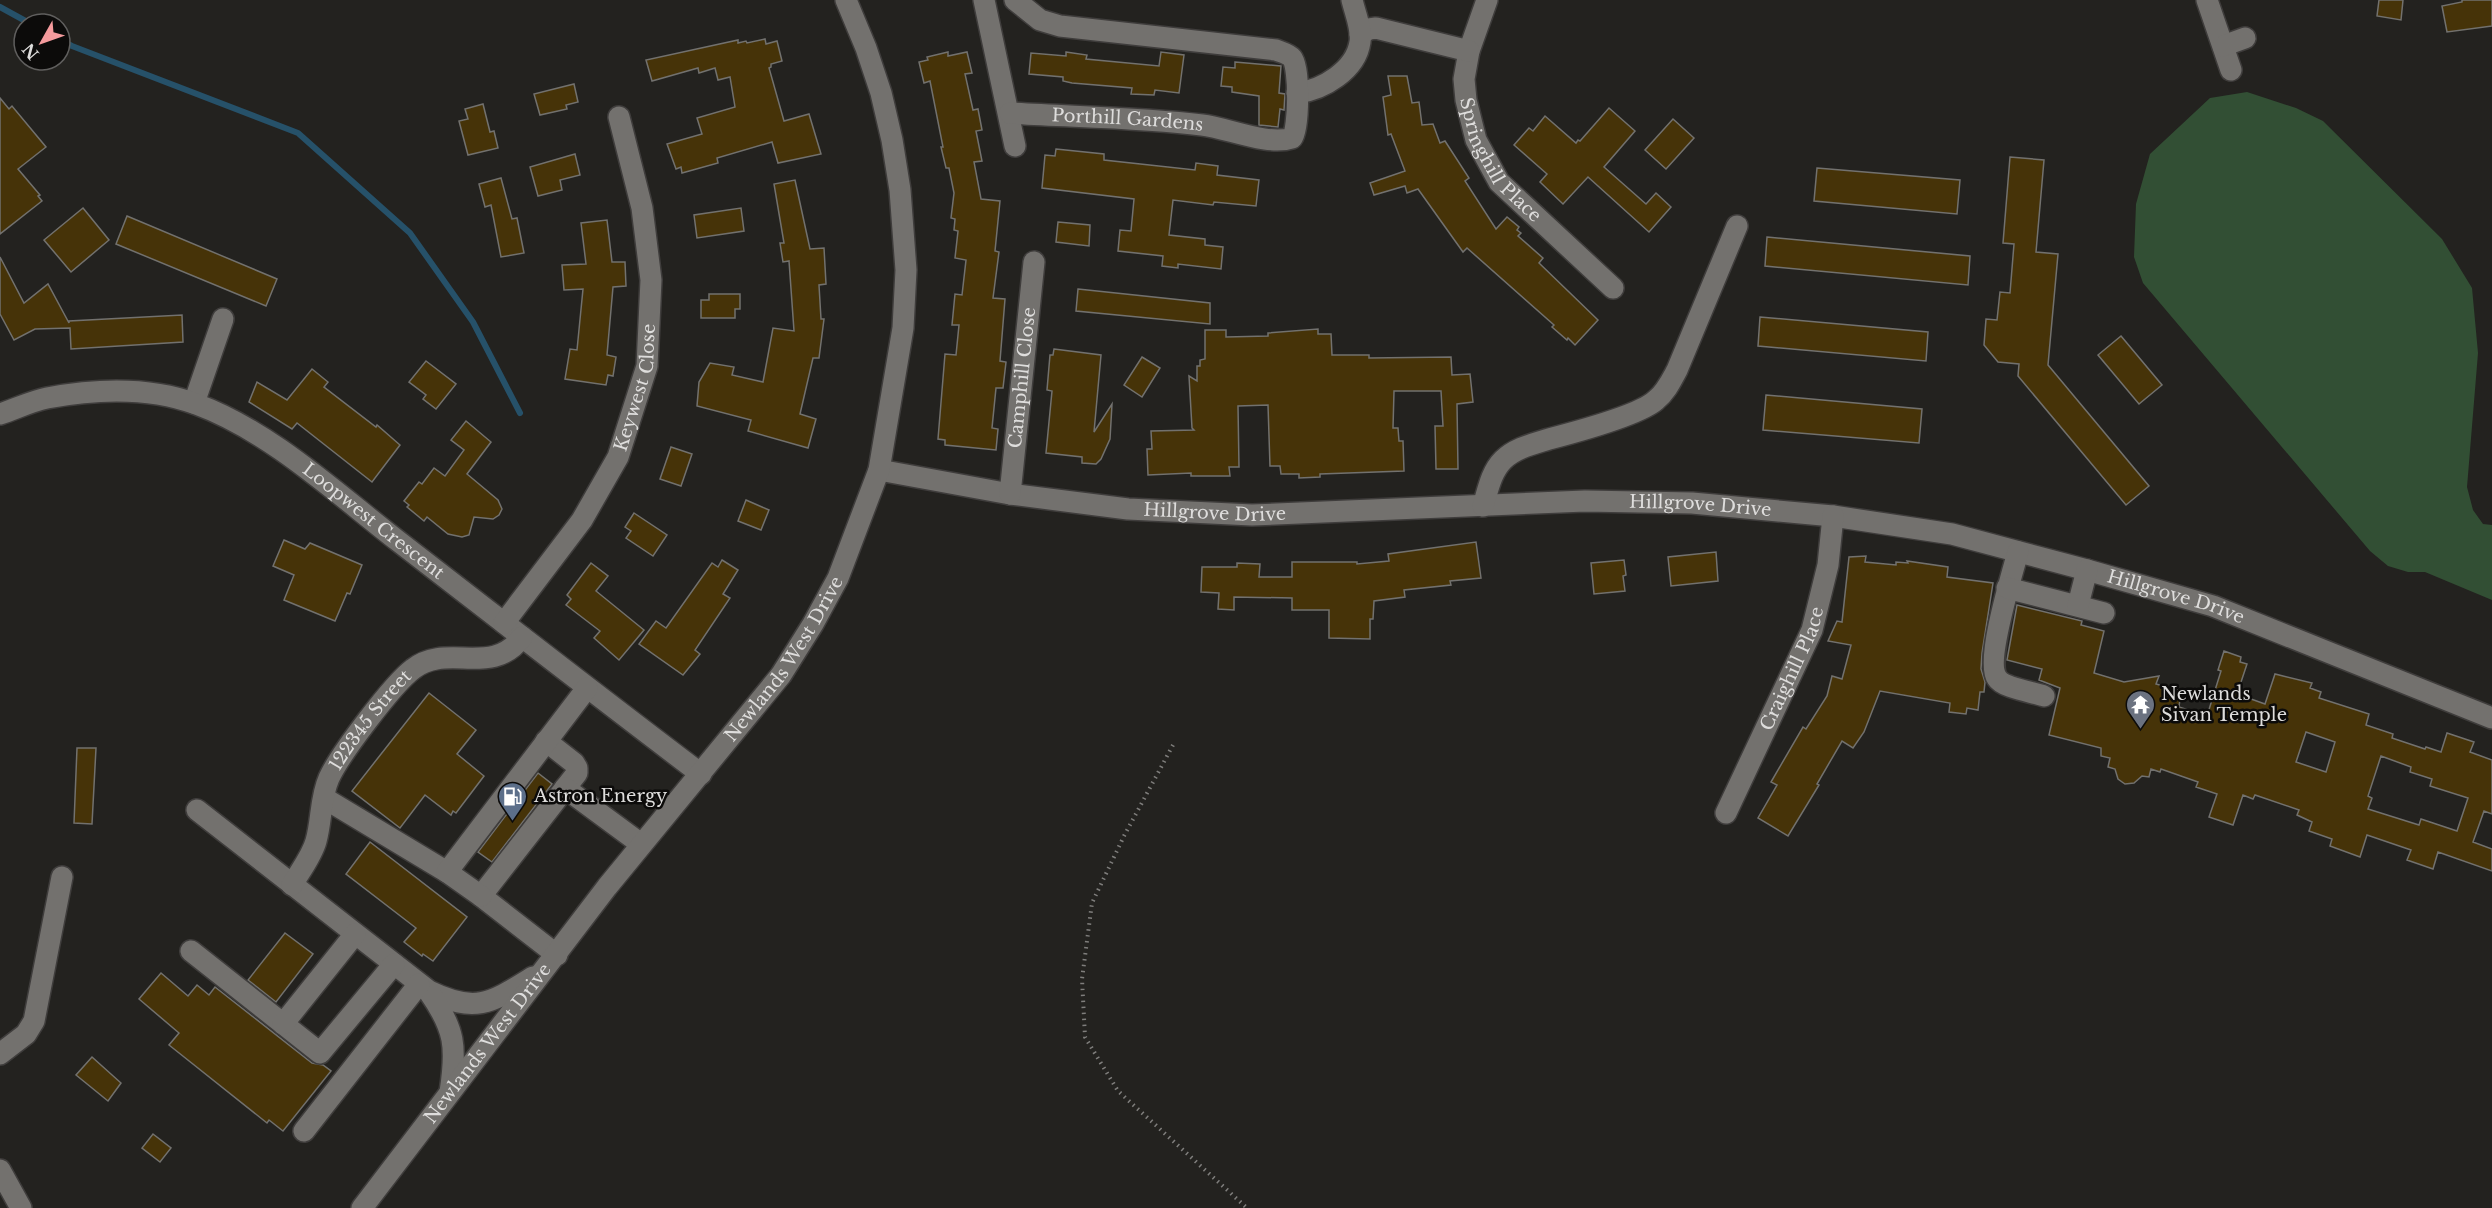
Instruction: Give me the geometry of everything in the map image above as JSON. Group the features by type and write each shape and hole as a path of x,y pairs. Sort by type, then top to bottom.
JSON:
{"street":[{"name":"Newlands West Drive","path":"362,1208 641,844 781,675 838,578 879,470 903,328 906,270 904,226 892,140 881,93 866,48 846,0"},
{"path":"984,0 1010,113 1015,146"},
{"path":"1015,0 1040,20 1060,26 1276,50 1294,60 1297,93 1319,88 1343,71 1360,45 1360,33 1352,0"},
{"name":"Springhill Place","path":"1487,0 1469,51 1464,79 1466,100 1476,140 1500,182 1613,288"},
{"path":"2206,0 2231,70"},
{"path":"1360,33 1369,28 1376,28 1469,51"},
{"path":"2223,46 2245,38"},
{"name":"Porthill Gardens","path":"1010,113 1203,125 1286,140 1292,138 1296,128 1297,93"},
{"name":"Keywest Close","path":"504,623 582,520 618,457 646,366 651,280 642,208 620,117"},
{"path":"1483,506 1490,482 1504,458 1525,446 1584,430 1635,411 1654,403 1666,390 1677,370 1737,226"},
{"name":"Camphill Close","path":"1010,494 1035,262"},
{"path":"194,403 223,319"},
{"name":"Loopwest Crescent","path":"0,414 46,399 101,391 162,395 194,403 228,418 259,435 314,475 701,774"},
{"name":"Hillgrove Drive","path":"879,470 1010,494 1128,509 1252,516 1585,501 1692,503 1833,516 1952,534 2213,606 2492,718"},
{"name":"Craighill Place","path":"1726,813 1812,630 1828,565 1833,516"},
{"path":"2018,552 2007,588 1992,663 1995,677 2001,682 2044,696"},
{"path":"2078,605 2087,570"},
{"path":"2007,588 2104,613"},
{"name":"122345 Street","path":"292,885 316,842 329,778 342,756 395,686 423,662 439,659 476,659 505,654 515,647 522,637"},
{"path":"447,872 587,688"},
{"path":"481,896 577,773 577,768 546,741"},
{"path":"565,788 641,844"},
{"path":"324,798 447,872 557,955"},
{"path":"197,810 424,988 452,1002 471,1005 500,996 542,972"},
{"path":"0,1054 26,1034 34,1021 62,877"},
{"path":"283,1024 355,934"},
{"path":"191,951 320,1053 350,1073"},
{"path":"320,1053 394,964"},
{"path":"304,1131 350,1073 424,988"},
{"path":"424,988 450,1026 454,1067 450,1092"},
{"path":"0,1170 21,1208"}],"path":[{"path":"1173,744 1124,836 1092,903 1082,979 1085,1037 1118,1091 1247,1208"}],"green space":[{"path":"2247,92 2296,108 2323,121 2442,239 2472,288 2478,353 2467,487 2473,510 2483,524 2492,525 2492,600 2425,572 2408,572 2388,566 2370,551 2143,283 2134,257 2136,204 2150,154 2210,98"}],"building":[{"path":"2379,0 2403,0 2401,20 2377,16"},
{"path":"2462,0 2492,0 2492,26 2447,32 2442,6 2462,2"},
{"path":"765,39 766,44 777,41 782,61 771,64 769,68 784,121 809,114 821,154 778,163 772,142 717,158 718,163 682,173 681,167 676,169 667,144 702,134 697,118 735,107 730,77 718,80 715,68 699,73 698,68 652,81 646,60 738,40 738,43 746,41 747,43"},
{"path":"948,52 948,56 967,52 972,73 965,74 973,110 978,109 982,130 976,131 982,161 974,162 981,199 1000,201 995,251 999,252 993,298 1005,299 1000,361 1006,362 1003,388 996,388 992,428 998,429 996,450 945,445 945,440 938,439 945,354 956,355 959,325 952,325 955,294 962,295 966,260 955,258 958,231 954,230 955,219 951,218 954,193 949,168 946,168 941,147 943,147 930,81 924,83 919,62 928,60 927,57"},
{"path":"1066,52 1087,55 1086,59 1159,66 1161,52 1184,55 1179,93 1155,90 1154,95 1131,94 1132,88 1072,83 1063,81 1063,77 1029,74 1031,53 1066,56"},
{"path":"1235,62 1281,66 1279,93 1285,94 1284,110 1280,109 1278,127 1259,125 1259,96 1232,92 1232,87 1221,86 1223,67 1235,68"},
{"path":"1388,76 1407,76 1412,103 1419,102 1422,125 1433,124 1440,143 1445,141 1469,178 1465,181 1496,229 1507,217 1519,227 1517,230 1521,233 1518,236 1543,258 1539,263 1598,320 1575,345 1552,327 1554,325 1467,248 1463,252 1418,189 1407,193 1405,186 1374,195 1370,183 1405,171 1391,134 1388,135 1383,97 1391,95"},
{"path":"574,84 578,102 566,105 567,109 540,115 534,94"},
{"path":"0,98 9,109 12,106 46,147 18,169 40,195 38,196 42,201 0,234"},
{"path":"483,104 490,132 494,131 498,148 468,155 459,121 468,119 465,109"},
{"path":"1609,108 1635,131 1604,167 1646,204 1656,193 1671,207 1649,232 1588,177 1563,204 1540,182 1547,174 1514,145 1529,128 1533,131 1545,116 1576,143"},
{"path":"1673,119 1694,138 1666,169 1645,150"},
{"path":"1056,149 1104,154 1104,160 1195,170 1196,163 1218,166 1217,175 1259,180 1256,206 1214,202 1213,205 1173,200 1169,235 1205,239 1205,245 1223,247 1221,269 1178,264 1178,268 1162,266 1163,256 1118,251 1120,230 1131,231 1134,199 1042,188 1045,155 1055,156"},
{"path":"575,154 580,175 560,180 562,190 538,196 530,167"},
{"path":"2010,157 2044,160 2036,252 2058,254 2048,365 2149,486 2126,505 2018,376 2019,364 1998,362 1984,345 1986,319 1997,320 2000,292 2010,293 2014,244 2003,243"},
{"path":"1817,168 1960,180 1957,214 1814,201"},
{"path":"501,178 512,219 517,218 524,253 501,257 491,205 485,207 479,184"},
{"path":"795,180 810,249 824,248 826,284 819,285 821,319 824,319 819,358 813,358 800,414 816,419 808,448 748,431 751,420 697,406 699,382 710,363 734,367 732,375 763,382 773,328 794,331 789,261 783,262 780,243 784,243 774,184"},
{"path":"83,208 109,240 71,272 44,240"},
{"path":"741,208 744,231 697,238 694,215"},
{"path":"127,216 277,279 266,306 116,244"},
{"path":"607,220 612,262 625,262 626,286 613,287 607,355 616,357 613,376 608,375 606,385 565,379 570,349 577,350 583,289 564,290 562,265 586,264 581,223"},
{"path":"1058,222 1090,225 1089,246 1056,242"},
{"path":"1767,237 1970,256 1968,285 1765,266"},
{"path":"0,257 24,303 48,284 69,323 69,321 182,315 183,342 71,349 70,328 35,329 14,340 0,314"},
{"path":"1078,289 1210,303 1210,324 1076,311"},
{"path":"709,294 740,294 740,309 735,309 735,318 701,318 701,300 709,300"},
{"path":"1760,317 1928,332 1926,361 1758,346"},
{"path":"1318,329 1318,334 1331,334 1332,355 1369,355 1369,358 1451,357 1452,375 1470,374 1473,402 1457,404 1458,469 1436,469 1435,426 1443,426 1441,391 1394,391 1393,428 1398,428 1399,441 1403,441 1404,471 1320,474 1320,477 1299,478 1299,474 1281,474 1280,466 1270,466 1268,405 1238,406 1239,467 1229,467 1230,476 1191,476 1191,473 1148,475 1147,449 1152,449 1151,431 1194,430 1192,428 1189,376 1197,381 1197,366 1200,366 1200,360 1205,359 1205,330 1226,330 1226,337 1268,336 1268,333"},
{"path":"2121,336 2162,385 2139,404 2098,355"},
{"path":"1054,349 1101,355 1094,432 1112,404 1110,439 1101,459 1096,464 1082,463 1082,457 1046,453 1052,391 1047,390 1050,355 1053,355"},
{"path":"1142,357 1160,368 1142,397 1124,385"},
{"path":"426,361 456,384 436,409 423,399 426,395 409,382"},
{"path":"312,369 328,382 324,387 376,427 377,425 400,445 372,482 297,423 292,429 249,402 257,382 287,400"},
{"path":"1766,395 1922,409 1919,443 1763,430"},
{"path":"466,421 491,442 467,474 498,500 502,509 493,519 474,517 469,535 462,537 448,534 427,517 424,521 407,507 409,505 404,501 419,482 422,484 434,468 445,476 464,450 451,440"},
{"path":"671,447 692,454 681,486 660,479"},
{"path":"746,500 769,510 761,530 738,521"},
{"path":"634,513 667,535 653,556 626,538 631,531 625,527"},
{"path":"284,540 305,549 310,543 362,565 335,621 284,600 294,575 273,566"},
{"path":"1476,542 1481,578 1450,581 1451,585 1404,590 1405,597 1374,601 1373,619 1370,619 1370,639 1329,638 1329,610 1292,610 1292,598 1234,597 1234,610 1218,609 1219,593 1201,592 1202,567 1237,567 1237,563 1260,564 1259,577 1292,577 1292,562 1357,562 1357,564 1389,561 1388,554"},
{"path":"1716,552 1718,581 1671,586 1668,557"},
{"path":"1866,556 1865,562 1896,565 1896,562 1908,563 1907,561 1948,567 1947,577 1993,583 1982,653 1981,669 1985,682 1984,692 1980,692 1978,710 1967,708 1966,714 1949,712 1950,703 1880,691 1864,732 1853,748 1842,741 1788,836 1758,818 1777,785 1771,782 1803,727 1806,729 1827,696 1832,676 1842,679 1851,645 1828,641 1837,621 1842,622 1849,557"},
{"path":"722,560 738,570 723,594 730,598 695,650 700,654 683,675 639,644 656,621 666,628 712,563 718,567"},
{"path":"1624,560 1625,591 1594,594 1591,563"},
{"path":"591,563 608,576 596,591 644,630 619,660 594,638 600,631 566,605 571,599 567,595"},
{"path":"2017,605 2082,621 2081,625 2104,631 2094,673 2124,682 2159,676 2156,684 2181,691 2179,707 2207,716 2221,671 2218,670 2224,651 2241,657 2240,662 2247,664 2237,694 2265,704 2275,674 2312,683 2310,688 2321,692 2319,698 2369,714 2366,725 2393,734 2392,738 2441,752 2447,733 2474,742 2470,752 2492,760 2492,814 2484,811 2473,842 2492,849 2492,871 2438,852 2433,869 2407,860 2411,850 2367,835 2360,857 2330,846 2332,839 2309,831 2312,822 2297,815 2299,810 2255,795 2253,799 2243,795 2233,825 2209,817 2217,794 2196,787 2198,782 2161,769 2160,772 2151,769 2149,777 2142,776 2134,783 2125,784 2118,779 2115,769 2108,767 2110,758 2101,756 2101,748 2049,735 2060,688 2039,680 2042,669 2007,660","holes":["2306,732 2335,742 2326,772 2296,762","2381,756 2411,767 2410,772 2432,779 2430,786 2468,798 2457,831 2421,819 2419,825 2368,809 2372,798 2368,796"]},
{"path":"429,693 476,730 457,754 484,776 456,813 453,811 451,815 425,795 400,828 352,791"},
{"path":"77,748 96,748 92,824 74,823"},
{"path":"538,773 552,784 492,862 478,852"},
{"path":"370,842 467,917 433,961 423,954 422,956 404,942 416,928 346,874"},
{"path":"285,933 313,954 276,1002 248,980"},
{"path":"161,973 188,996 197,985 209,995 215,987 312,1063 323,1065 331,1071 283,1131 269,1120 267,1123 169,1045 179,1033 139,999"},
{"path":"92,1057 121,1083 108,1101 76,1075"},
{"path":"153,1134 171,1148 160,1162 142,1148"}],"waterway":[{"path":"0,7 12,14"},
{"path":"72,46 298,133 410,233 473,322 520,413"}],"place":[{"name":"Newlands Sivan Temple","path":"2140,730"},
{"name":"Astron Energy","path":"513,822"}]}
